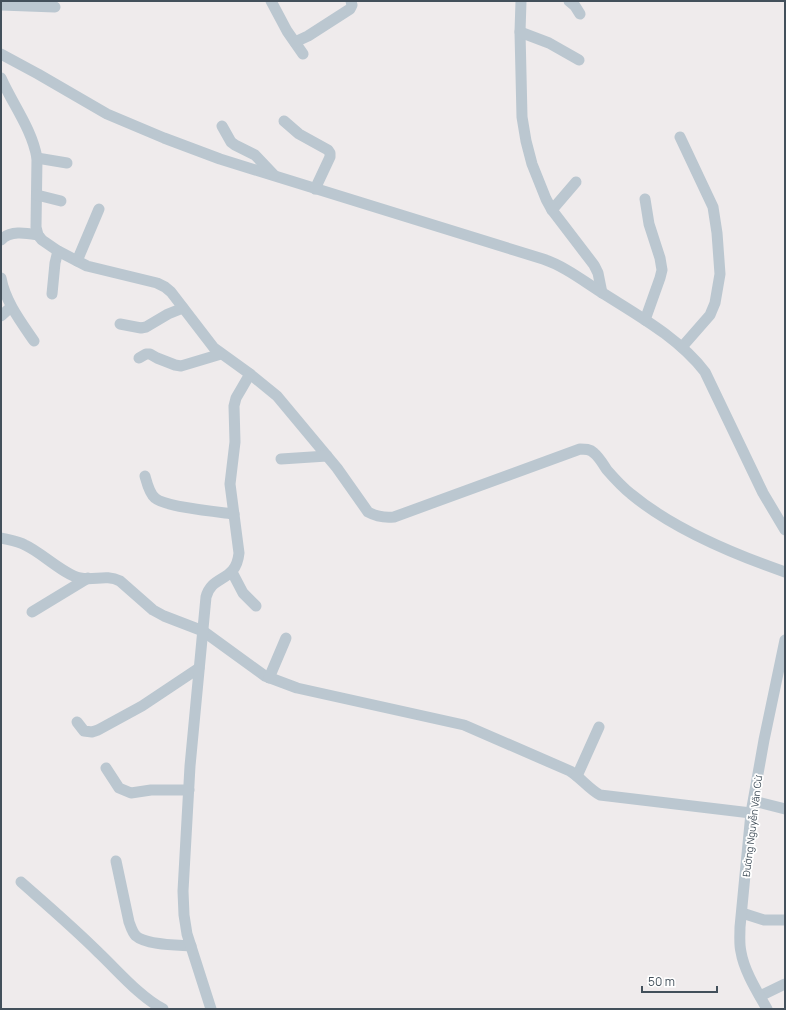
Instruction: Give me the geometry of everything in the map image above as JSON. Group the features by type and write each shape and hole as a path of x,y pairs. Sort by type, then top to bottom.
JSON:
{"street":[{"path":"271,1 287,31 303,54"},
{"path":"295,42 308,36 350,8 352,1"},
{"path":"521,1 520,32 522,117 532,164 546,200 552,210 594,265 598,273 602,293"},
{"path":"568,1 575,6 580,14"},
{"path":"1,5 55,7"},
{"path":"520,32 549,43 579,60"},
{"path":"1,54 107,114 220,159 548,260 561,267 645,320 682,347 696,361 704,372 764,493 785,530"},
{"path":"1,78 32,136 37,158 36,228 38,235 42,240 77,262 87,266 161,285 171,292 209,343 221,354 250,374 277,396 327,456 368,512 375,516 384,518 394,517 580,449 588,449 594,453 611,475 628,492 644,505 671,522 707,540 767,566 785,572"},
{"path":"284,121 299,134 328,150 330,153 330,157 315,189"},
{"path":"222,126 231,142 255,154 274,175"},
{"path":"680,137 713,207 720,274 715,303 710,315 682,347"},
{"path":"37,158 67,163"},
{"path":"552,210 576,182"},
{"path":"37,195 61,202"},
{"path":"645,199 648,224 660,258 662,270 645,320"},
{"path":"77,262 99,209"},
{"path":"1,240 2,238 14,233 38,235"},
{"path":"52,294 55,263 58,251"},
{"path":"1,278 11,307 34,341"},
{"path":"1,316 11,307"},
{"path":"120,324 141,328 146,327 168,314 183,308"},
{"path":"140,358 146,354 150,354 175,365 181,366 221,354"},
{"path":"212,1009 187,934 184,915 183,891 188,790 199,668 208,591 212,586 236,568 239,553 230,484 235,442 234,406 236,398 250,374"},
{"path":"281,459 327,456"},
{"path":"145,476 150,492 154,498 159,501 191,508 234,514"},
{"path":"1,538 25,545 72,575 80,578 113,577 120,581 153,610 203,632 269,678 297,688 464,726 570,771 578,776 594,792 600,795 751,812"},
{"path":"232,572 243,593 256,606"},
{"path":"32,612 88,578"},
{"path":"269,678 286,638"},
{"name":"Đường Nguyễn Văn Cừ","path":"767,1009 746,968 741,954 740,943 751,812 785,640"},
{"path":"77,722 84,731 92,732 98,730 142,706 199,668"},
{"path":"578,776 599,727"},
{"path":"106,768 119,788 131,793 151,790 188,790"},
{"path":"754,801 785,808"},
{"path":"116,861 129,922 136,935 140,939 149,942 192,946"},
{"path":"21,882 134,987 157,1006 164,1009"},
{"path":"742,913 764,920 785,920"},
{"path":"760,996 785,985"}]}
